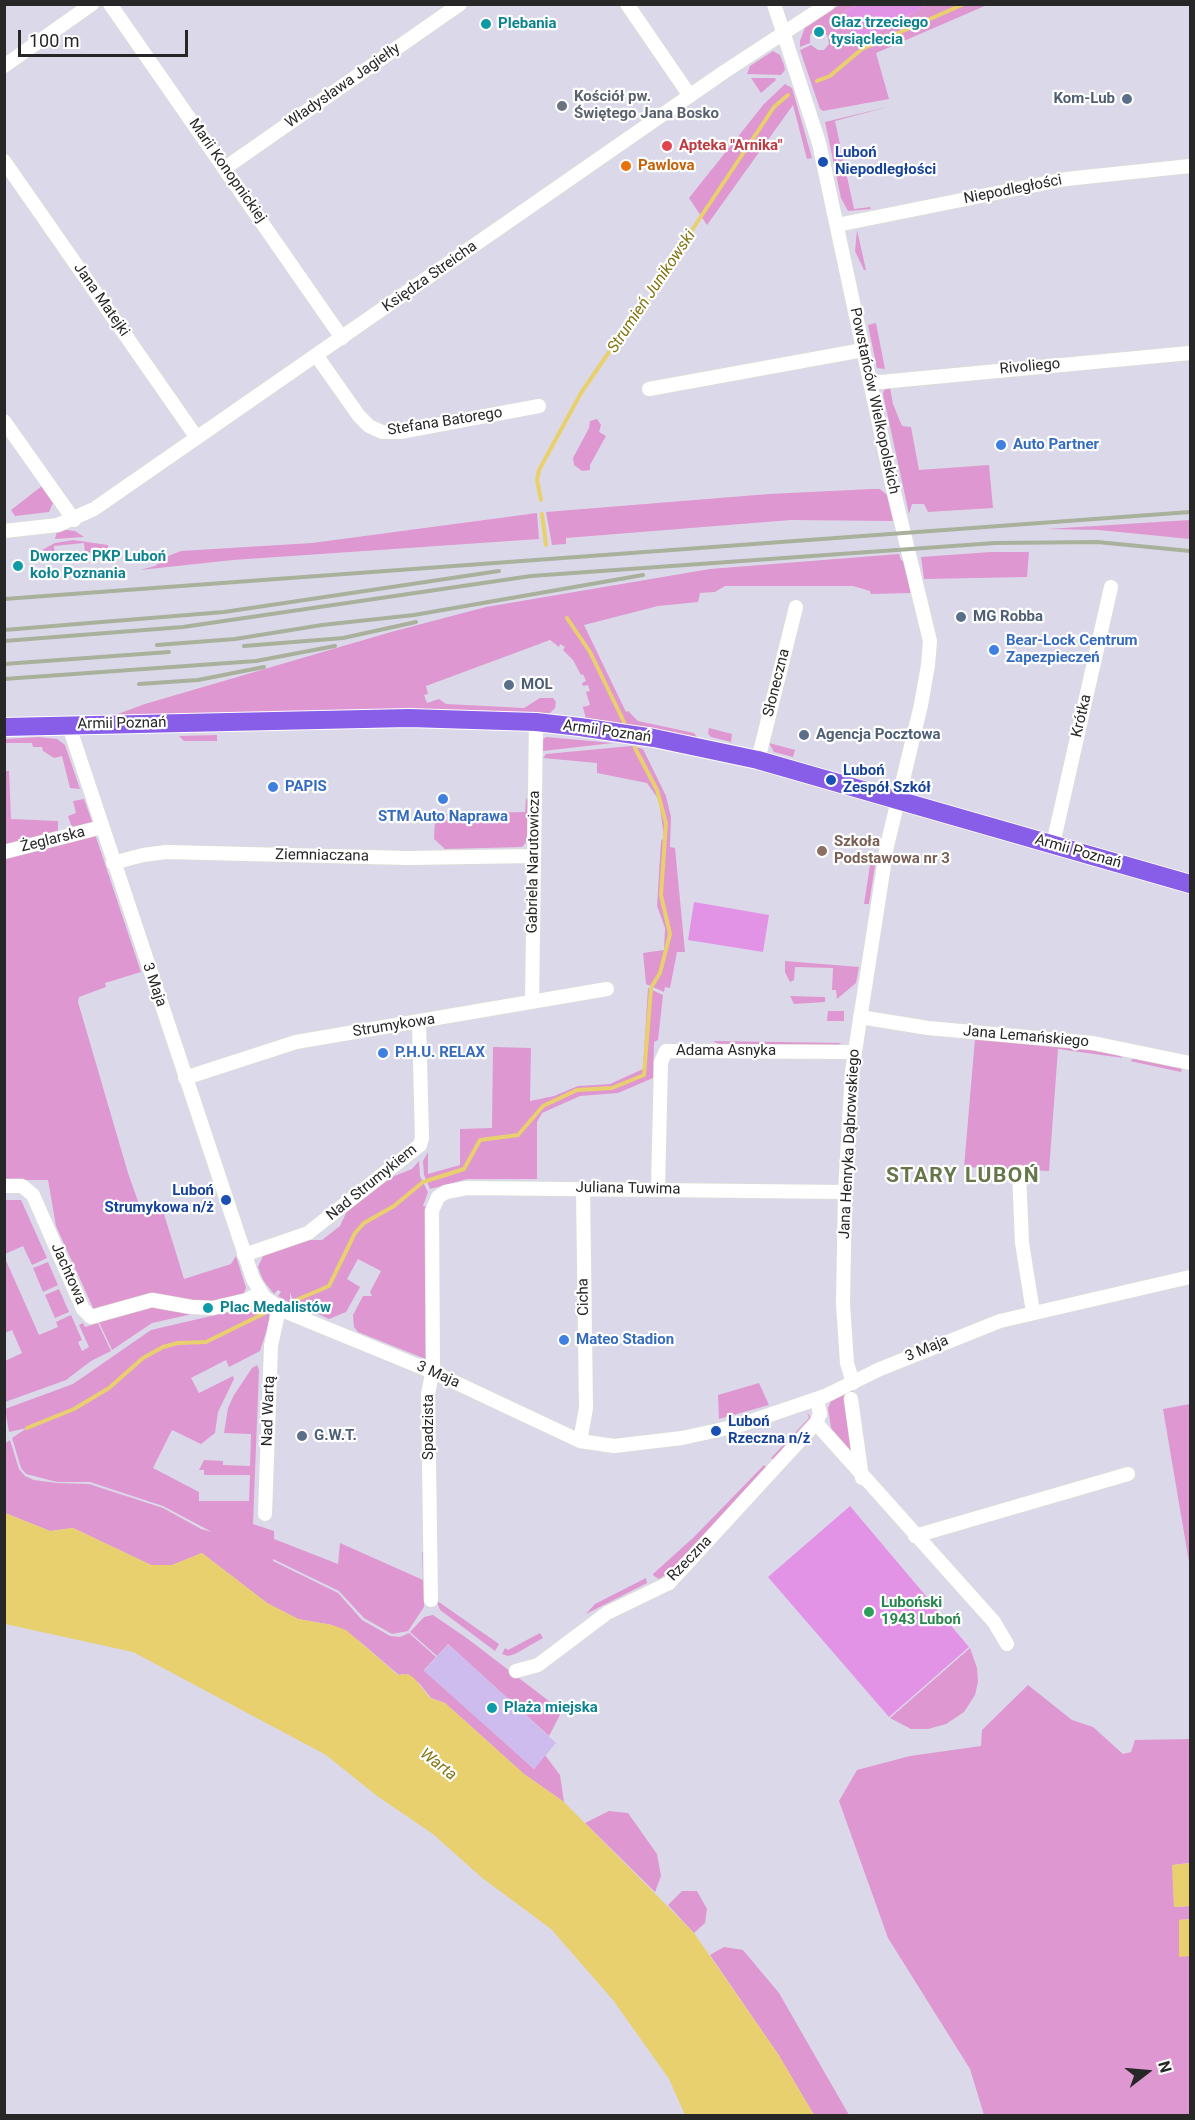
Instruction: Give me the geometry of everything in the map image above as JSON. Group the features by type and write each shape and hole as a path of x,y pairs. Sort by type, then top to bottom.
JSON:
{"main road":[{"name":"Armii Poznań","path":"4,727 409,718 536,722 654,738 759,760 1191,884"}],"street":[{"path":"4,66 92,4"},
{"name":"Marii Konopnickiej","path":"110,4 342,338"},
{"name":"Władysława Jagiełły","path":"225,168 460,4"},
{"path":"627,4 690,96"},
{"name":"Powstańców Wielkopolskich","path":"774,4 813,120 870,383 930,641 927,674 898,800"},
{"name":"Księdza Streicha","path":"4,531 53,526 74,520 94,509 783,32 828,4"},
{"name":"Jana Matejki","path":"4,161 197,438"},
{"name":"Niepodległości","path":"837,225 1060,180 1191,166"},
{"path":"650,389 863,350"},
{"name":"Rivoliego","path":"870,383 896,378 1191,353"},
{"name":"Stefana Batorego","path":"316,355 359,416 369,426 382,432 400,432 539,406"},
{"path":"4,421 74,520"},
{"name":"Krótka","path":"1053,844 1112,587"},
{"name":"Słoneczna","path":"759,760 796,607"},
{"name":"Gabriela Narutowicza","path":"532,1002 536,722"},
{"name":"3 Maja","path":"69,726 244,1255 260,1293 279,1308 433,1372 580,1441 614,1446 682,1438 736,1426 817,1399 956,1337 1032,1312 1191,1277"},
{"name":"Jana Henryka Dąbrowskiego","path":"853,1383 847,1363 843,1304 845,1192 854,1052 887,846 898,800"},
{"name":"Żeglarska","path":"4,852 102,827"},
{"name":"Ziemniaczana","path":"113,863 166,852 420,858 533,856"},
{"name":"Strumykowa","path":"185,1078 296,1042 608,989"},
{"name":"Jana Lemańskiego","path":"860,1017 928,1028 1093,1043 1191,1063"},
{"name":"Nad Strumykiem","path":"244,1255 314,1229 420,1145 422,1127 419,1022"},
{"name":"Adama Asnyka","path":"658,1189 661,1062 666,1051 854,1052"},
{"path":"1019,1172 1022,1243 1032,1312"},
{"name":"Jachtowa","path":"4,1186 22,1186 33,1195 83,1309 91,1317 152,1300 199,1308 213,1308 243,1301 260,1293"},
{"name":"Juliana Tuwima","path":"432,1219 435,1200 452,1190 467,1188 845,1192"},
{"name":"Cicha","path":"580,1441 586,1408 583,1188"},
{"name":"Spadzista","path":"431,1600 428,1394 433,1372 432,1219"},
{"name":"Nad Wartą","path":"265,1514 271,1346 279,1308"},
{"path":"817,1399 820,1414 816,1423 862,1478 919,1534 994,1622 1007,1644"},
{"path":"851,1399 862,1478"},
{"name":"Rzeczna","path":"516,1671 538,1665 607,1613 669,1583 816,1423"},
{"path":"919,1534 1128,1474"}],"shaded area":[{"path":"927,4 862,41 845,11 857,5"},
{"path":"840,5 857,5 845,11 862,41 927,5 987,5 876,53 889,99 823,111 820,109 800,50 811,45 818,50 824,50 829,44 828,37 824,31 816,30 810,35 810,43 800,47 800,41 806,25"},
{"path":"773,51 780,55 784,65 785,70 781,75 747,74 750,66"},
{"path":"751,78 775,78 776,80 761,93"},
{"path":"785,84 792,88 812,158 807,159 793,105 707,225 689,198 764,104"},
{"path":"891,106 835,121 854,209 870,207 871,209 848,211 841,198 825,122"},
{"path":"857,230 866,270 855,251"},
{"path":"876,323 885,369 877,368 868,325"},
{"path":"890,388 893,404 902,426 911,427 919,470 989,465 993,508 928,512 924,504 912,504 909,514 883,394 884,390"},
{"path":"597,419 601,425 599,432 606,436 590,465 590,470 582,471 574,465 573,458 589,428 590,421"},
{"path":"42,486 53,503 49,512 15,516 11,510"},
{"path":"880,489 887,495 893,521 791,520 566,538 566,544 552,545 546,512 769,494"},
{"path":"537,513 539,539 233,560 140,570 155,566 168,556 181,551 312,543"},
{"path":"1190,520 1190,539 1099,530 1047,529"},
{"path":"75,531 84,537 55,539 57,532"},
{"path":"73,540 108,545 108,548 105,551 85,553 84,543 54,546 55,556 42,550 55,543"},
{"path":"1029,552 1027,577 924,579 921,557"},
{"path":"899,554 901,560 905,562 911,593 871,594 870,591 853,586 725,586 715,592 700,593 698,602 658,606 584,625 626,712 628,711 638,721 694,733 699,740 586,719 581,700 583,707 590,705 586,692 590,691 588,685 583,686 582,683 586,681 583,674 581,675 573,660 563,650 565,647 560,644 559,647 550,640 426,686 428,694 424,695 427,703 439,699 446,704 524,708 540,698 553,698 556,702 555,708 547,716 419,709 107,718 145,704 391,632 486,607 710,569"},
{"path":"709,728 732,734 731,742 711,737 708,734"},
{"path":"217,735 217,741 184,741 179,736"},
{"path":"39,737 57,739 65,745 80,789 70,788 62,756 54,758 43,751 42,747 33,747 32,743 5,743 5,739"},
{"path":"546,737 613,743 543,751 542,740"},
{"path":"769,743 795,750 793,757 774,752"},
{"path":"631,746 643,749 666,796 671,817 670,847 675,848 685,952 677,952 670,988 665,987 664,992 646,984 643,953 664,950 665,928 657,906 661,841 664,837 659,800 647,783 597,773 597,763 543,758 546,754"},
{"path":"5,771 9,771 11,819 58,821 58,833 5,845"},
{"path":"526,798 530,803 529,839 522,847 445,849 434,839 435,820 440,814 525,812"},
{"path":"84,799 93,824 76,828 71,825 68,816 76,813 73,801"},
{"path":"95,834 141,972 105,983 106,987 79,997 78,1002 128,1173 140,1207 160,1201 184,1279 231,1264 236,1256 246,1288 243,1295 201,1303 146,1295 94,1310 56,1226 48,1180 5,1180 5,857"},
{"path":"871,859 876,859 869,904 864,904"},
{"path":"694,902 769,915 763,952 688,940"},
{"path":"785,961 859,967 856,983 837,999 836,990 832,990 833,968 795,967 794,980 790,982 785,972"},
{"path":"648,988 663,995 658,1040 654,1042 653,1078 618,1093 580,1096 542,1113 537,1122 537,1179 467,1179 430,1189 424,1175 423,1161 428,1152 428,1174 460,1165 460,1129 492,1128 493,1047 531,1048 530,1101 554,1096 578,1086 610,1084 643,1069"},
{"path":"790,996 825,997 825,1002 794,1004"},
{"path":"828,1011 844,1011 844,1021 827,1021"},
{"path":"975,1039 1072,1047 1119,1055 1123,1058 1058,1049 1049,1171 964,1167"},
{"path":"713,1041 841,1043 836,1046 719,1044"},
{"path":"1135,1058 1182,1067 1181,1072 1130,1061"},
{"path":"419,1161 420,1176 428,1192 423,1206 427,1207 428,1360 358,1332 354,1327 353,1315 363,1296 372,1296 370,1292 381,1271 358,1259 347,1279 360,1287 346,1312 329,1319 293,1302 290,1292 290,1303 278,1296 281,1292 278,1290 274,1294 263,1280 258,1267 263,1256 308,1240 322,1240 340,1226 347,1211 392,1177 412,1169"},
{"path":"5,1200 21,1200 47,1258 32,1265 23,1246 5,1254"},
{"path":"4,1256 39,1335 58,1327 56,1322 71,1315 82,1340 78,1342 82,1351 89,1347 79,1325 83,1323 85,1327 98,1323 111,1351 91,1361 66,1380 5,1402 5,1361 22,1353 12,1330 5,1333"},
{"path":"48,1262 58,1285 43,1292 33,1268"},
{"path":"59,1289 69,1312 55,1318 45,1295"},
{"path":"256,1305 269,1313 270,1320 260,1351 229,1367 226,1360 191,1378 199,1393 233,1376 234,1379 218,1412 215,1433 201,1444 172,1430 153,1468 199,1492 199,1501 249,1501 250,1475 204,1475 204,1470 199,1470 204,1460 223,1461 223,1465 250,1466 251,1434 224,1433 228,1408 234,1395 252,1368 257,1365 259,1370 253,1524 274,1531 274,1539 338,1564 340,1543 423,1580 422,1552 425,1552 424,1607 408,1631 392,1634 364,1618 339,1591 273,1559 273,1561 338,1593 362,1620 390,1636 400,1637 409,1633 436,1657 424,1670 534,1769 545,1755 560,1775 564,1802 524,1774 445,1703 431,1698 419,1683 403,1674 399,1675 358,1640 332,1625 298,1619 267,1603 202,1553 172,1565 151,1565 73,1528 50,1531 5,1513 4,1444 10,1440 19,1469 25,1476 34,1480 57,1483 89,1484 163,1508 201,1529 212,1532 163,1506 90,1482 57,1482 26,1474 21,1468 12,1438 27,1428 9,1432 5,1409 73,1384 151,1330 241,1309 254,1313 253,1306"},
{"path":"149,1306 197,1313 152,1323 112,1350 99,1322"},
{"path":"759,1383 769,1405 719,1419 718,1395"},
{"path":"854,1390 847,1399 851,1451 831,1428 828,1408 831,1401"},
{"path":"1190,1404 1190,1568 1163,1409"},
{"path":"807,1412 811,1418 799,1430 801,1432 774,1460 771,1458 809,1418"},
{"path":"764,1465 767,1468 668,1573 659,1579 654,1576 653,1574 694,1537"},
{"name":"Luboński 1943 Luboń","path":"850,1506 969,1647 889,1717 768,1577"},
{"path":"646,1578 647,1583 586,1614 595,1604"},
{"path":"436,1600 499,1644 495,1651 440,1610"},
{"path":"433,1615 562,1711 549,1736 448,1644 437,1656 410,1632 424,1617"},
{"path":"540,1633 543,1638 515,1654 508,1656 502,1654 505,1648 508,1650"},
{"path":"970,1648 977,1668 978,1682 975,1695 964,1712 946,1724 928,1729 911,1729 890,1718"},
{"path":"1028,1685 1072,1720 1093,1727 1123,1754 1131,1752 1135,1740 1190,1739 1190,1863 1173,1865 1174,1907 1190,1906 1190,1919 1179,1920 1179,1956 1190,1956 1190,2115 984,2115 970,2069 888,1938 839,1801 857,1770 910,1756 981,1746 982,1730"},
{"path":"609,1811 628,1813 657,1854 661,1876 655,1892 585,1823"},
{"path":"682,1891 697,1891 707,1909 705,1923 694,1933 668,1905"},
{"path":"724,1947 743,1950 779,1993 849,2115 814,2115 778,2054 710,1955"}],"sand":[{"name":"Plaża miejska","path":"448,1644 556,1743 534,1769 424,1671"}],"water":[{"name":"Warta","path":"5,1513 50,1531 73,1528 151,1565 172,1565 202,1553 267,1603 298,1619 346,1630 398,1675 408,1674 414,1678 430,1698 445,1703 524,1774 564,1802 694,1933 778,2054 814,2115 685,2115 669,2079 613,2000 551,1929 481,1877 433,1834 377,1796 326,1755 133,1652 5,1624"},
{"path":"1190,1863 1190,1906 1174,1907 1172,1865"},
{"path":"1190,1919 1190,1956 1179,1957 1179,1920"}],"waterway":[{"name":"Strumień Junikowski","path":"817,81 830,76 862,49 964,4"},
{"name":"Strumień Junikowski","path":"541,500 537,480 539,470 581,393 651,296 660,278 774,107 788,95"},
{"name":"Strumień Junikowski","path":"542,514 546,545"},
{"name":"Strumień Junikowski","path":"567,618 590,652 624,722"},
{"name":"Strumień Junikowski","path":"635,748 657,790 666,823 661,895 670,934 660,973 652,986"},
{"name":"Strumień Junikowski","path":"294,1301 329,1286 355,1233 364,1223 394,1206 423,1182 464,1169 480,1140 518,1135 543,1106 577,1090 612,1088 644,1075 651,989"},
{"name":"Strumień Junikowski","path":"27,1428 74,1409 109,1388 143,1358 163,1347 178,1343 206,1342 267,1312"}],"railway":[{"path":"4,599 1190,512"},
{"path":"4,641 183,627 531,576 995,543 1097,542 1190,551"},
{"path":"4,630 224,612 499,571"},
{"path":"157,645 235,639 322,625 414,615 643,575"},
{"path":"244,646 343,638 416,622"},
{"path":"4,679 256,661 335,646"},
{"path":"4,664 169,652"},
{"path":"139,684 198,680 264,667"}],"place":[{"name":"Plebania","path":"486,24"},
{"name":"Głaz trzeciego tysiąclecia","path":"819,32"},
{"name":"Kom-Lub","path":"1127,99"},
{"name":"Kościół pw. Świętego Jana Bosko","path":"562,106"},
{"name":"Apteka \"Arnika\"","path":"667,146"},
{"name":"Luboń Niepodległości","path":"823,162"},
{"name":"Pawlova","path":"626,166"},
{"name":"Auto Partner","path":"1001,445"},
{"name":"Dworzec PKP Luboń koło Poznania","path":"18,566"},
{"name":"MG Robba","path":"961,617"},
{"name":"Bear-Lock Centrum Zapezpieczeń","path":"994,650"},
{"name":"MOL","path":"509,685"},
{"name":"Agencja Pocztowa","path":"804,735"},
{"name":"Luboń Zespół Szkół","path":"831,780"},
{"name":"PAPIS","path":"273,787"},
{"name":"STM Auto Naprawa","path":"443,799"},
{"name":"Szkoła Podstawowa nr 3","path":"822,851"},
{"name":"P.H.U. RELAX","path":"383,1053"},
{"name":"Luboń Strumykowa n/ż","path":"226,1200"},
{"name":"Plac Medalistów","path":"208,1308"},
{"name":"Mateo Stadion","path":"564,1340"},
{"name":"Luboń Rzeczna n/ż","path":"716,1431"},
{"name":"G.W.T.","path":"302,1436"},
{"name":"Luboński 1943 Luboń","path":"869,1612"},
{"name":"Plaża miejska","path":"492,1708"}],"district":[{"name":"STARY LUBOŃ","path":"963,1177"}]}
